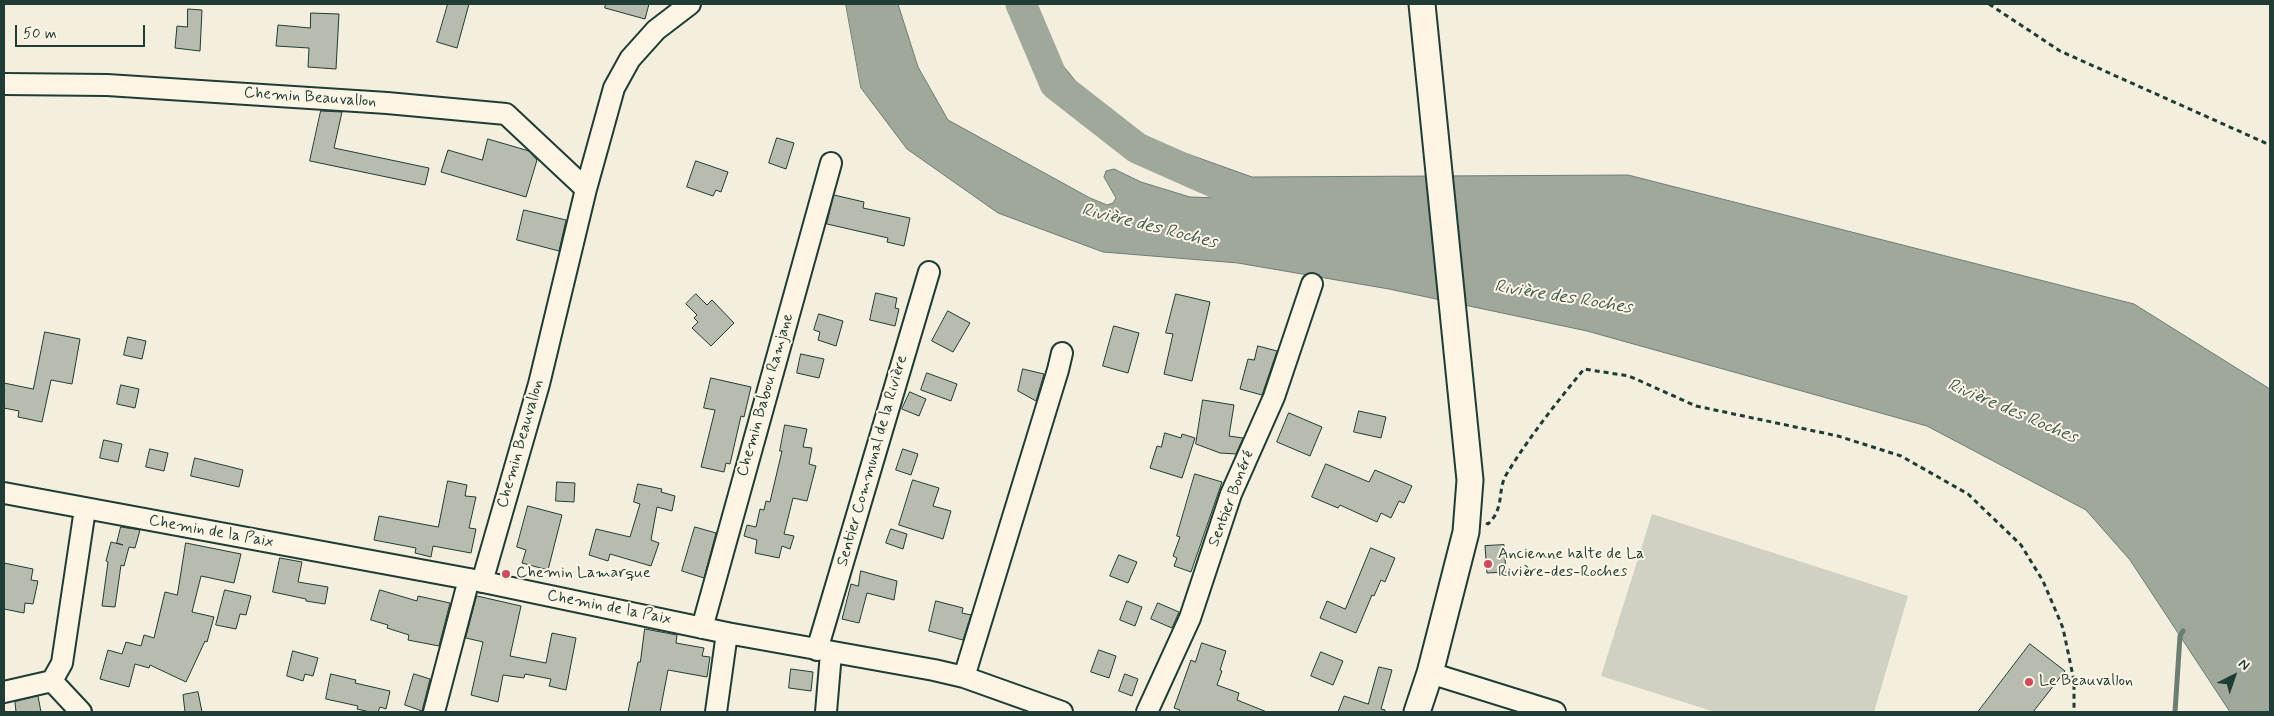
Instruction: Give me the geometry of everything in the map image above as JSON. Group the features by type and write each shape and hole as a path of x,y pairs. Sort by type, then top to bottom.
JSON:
{"main road":[{"path":"1417,712 1430,673 1466,532 1470,480 1422,4"}],"street":[{"name":"Chemin Beauvallon","path":"476,581 539,384 586,189 614,88 630,59 656,30 690,4"},
{"name":"Chemin Beauvallon","path":"4,84 107,85 387,102 506,114 586,189"},
{"name":"Chemin Babou Ramjane","path":"702,628 831,162"},
{"name":"Sentier Communal de la Rivière","path":"826,712 824,651 928,272"},
{"name":"Sentier Bonéré","path":"1147,712 1190,618 1231,494 1274,397 1312,284"},
{"path":"964,677 1062,353"},
{"name":"Chemin de la Paix","path":"4,493 476,581 727,633 964,677 1062,712"},
{"path":"4,692 52,681 62,663 85,509"},
{"path":"434,712 476,581"},
{"path":"716,712 727,633"},
{"path":"1430,673 1555,712"},
{"path":"52,681 81,712"}],"path":[{"path":"1989,4 2060,52 2270,146"},
{"path":"1483,522 1488,524 1496,517 1505,477 1561,397 1584,369 1629,376 1696,406 1838,436 1902,456 1968,494 2021,545 2044,580 2063,628 2074,681 2074,712"}],"shaded area":[{"path":"1652,514 1908,596 1874,712 1715,712 1601,676"}],"water":[{"name":"Rivière des Roches","path":"846,4 898,4 918,67 948,120 1090,198 1107,205 1113,203 1116,198 1104,177 1106,171 1114,169 1141,182 1190,197 1221,198 1225,193 1225,187 1222,182 1137,148 1102,127 1055,84 1019,4 1035,4 1046,45 1092,101 1157,143 1252,177 1628,175 2134,304 2270,389 2270,712 2230,712 2130,560 2086,510 1927,426 1587,331 1389,289 1238,263 1103,252 998,213 907,149 861,88"}],"building":[{"path":"448,4 469,4 457,48 437,42"},
{"path":"606,4 649,4 645,19 605,8"},
{"path":"188,9 202,10 200,51 175,48 177,26 187,27"},
{"path":"311,13 339,14 336,69 308,67 309,48 276,46 278,25 310,28"},
{"path":"321,111 342,112 334,148 429,168 425,185 310,161"},
{"path":"777,138 794,143 786,169 769,163"},
{"path":"488,139 529,151 537,160 526,197 441,172 448,150 482,160"},
{"path":"696,161 728,172 721,192 716,190 713,196 687,187"},
{"path":"834,195 864,202 863,208 910,218 904,246 887,242 888,238 827,224"},
{"path":"524,210 566,220 559,251 517,240"},
{"path":"876,293 897,298 895,308 899,309 895,326 870,320"},
{"path":"696,294 707,305 712,300 734,323 711,346 692,328 698,322 694,318 697,315 686,304"},
{"path":"1176,294 1210,302 1192,381 1164,374 1173,334 1166,333"},
{"path":"948,311 970,323 953,352 932,341"},
{"path":"819,314 843,321 836,346 818,340 820,332 814,330"},
{"path":"1114,326 1139,333 1128,373 1103,366"},
{"path":"45,332 80,339 72,384 51,380 42,422 18,417 19,411 4,408 4,383 33,389"},
{"path":"128,337 146,341 142,359 124,355"},
{"path":"1258,346 1277,351 1262,395 1240,389 1248,359 1254,360"},
{"path":"801,354 824,359 819,378 797,373"},
{"path":"1023,369 1044,374 1036,401 1018,391"},
{"path":"927,373 957,384 951,401 921,390"},
{"path":"711,378 751,387 744,417 741,416 730,464 726,463 724,472 701,467 715,410 704,408"},
{"path":"121,385 139,389 135,408 117,404"},
{"path":"910,392 926,399 919,416 902,409"},
{"path":"1203,400 1234,405 1229,436 1243,438 1236,454 1220,453 1196,444"},
{"path":"1359,411 1386,417 1381,438 1354,432"},
{"path":"1289,413 1322,427 1310,456 1277,442"},
{"path":"785,425 807,429 803,447 812,448 809,464 816,466 807,501 793,498 784,534 794,536 790,549 782,546 779,558 755,553 757,540 744,536 747,525 756,527 760,509 764,510 766,501 770,502 782,451 780,451"},
{"path":"1165,433 1181,438 1182,434 1195,438 1182,478 1150,468 1157,446 1161,447"},
{"path":"104,440 122,444 118,462 100,458"},
{"path":"150,449 168,453 164,471 146,467"},
{"path":"903,449 918,454 911,475 896,470"},
{"path":"195,458 243,470 239,487 191,476"},
{"path":"1326,464 1369,482 1375,470 1412,486 1404,503 1399,501 1391,518 1381,513 1377,522 1340,505 1338,508 1312,497"},
{"path":"1195,474 1222,482 1191,572 1174,566 1177,558 1173,556 1180,537 1177,536"},
{"path":"913,480 939,488 933,506 951,511 943,539 899,525"},
{"path":"448,481 467,485 465,496 476,497 469,528 476,529 471,553 433,546 431,557 415,553 416,548 374,540 379,516 438,527"},
{"path":"557,482 575,483 574,502 556,501"},
{"path":"638,484 662,489 661,492 675,496 672,511 657,507 651,540 659,543 651,566 610,554 608,561 589,555 596,529 630,537 640,504 634,502"},
{"path":"528,506 562,515 548,570 522,563 526,550 517,547"},
{"path":"121,527 140,530 135,548 129,547 124,566 121,565 115,607 102,606 108,562 106,561 111,542 123,545 117,543"},
{"path":"695,527 716,533 704,578 682,571"},
{"path":"891,529 907,534 903,549 886,543"},
{"path":"186,543 241,554 234,583 201,576 192,612 214,617 207,642 205,641 186,682 150,665 149,668 135,664 129,687 100,679 108,650 122,654 126,642 141,646 144,635 154,638 165,592 177,595"},
{"path":"1504,545 1506,572 1487,573 1485,546"},
{"path":"1371,548 1395,558 1385,582 1381,580 1374,596 1372,595 1356,633 1320,618 1327,601 1345,609"},
{"path":"1119,555 1137,562 1128,583 1110,576"},
{"path":"280,558 302,562 298,582 328,587 325,604 273,592"},
{"path":"4,563 33,569 31,580 38,581 33,604 25,603 24,613 4,609"},
{"path":"861,571 897,581 894,600 867,593 859,623 842,619 851,584 858,586"},
{"path":"225,590 251,596 246,615 240,614 236,629 216,625"},
{"path":"380,590 417,601 418,596 450,603 439,646 408,640 409,635 387,628 388,625 371,620"},
{"path":"477,596 521,606 510,656 546,663 552,633 576,638 566,690 549,686 551,679 525,674 524,678 503,675 498,702 471,695 483,642 466,638"},
{"path":"936,601 963,608 962,613 971,615 963,640 929,631"},
{"path":"1127,601 1142,607 1135,626 1120,620"},
{"path":"1158,603 1179,612 1172,628 1151,619"},
{"path":"645,629 677,635 676,643 704,648 702,656 710,657 707,677 668,670 660,712 628,712 638,662 640,662"},
{"path":"1202,643 1226,651 1217,685 1239,693 1237,700 1267,712 1179,712 1180,710 1174,708 1191,660 1195,662"},
{"name":"Le Beauvallon","path":"2030,644 2065,671 2033,712 1978,712"},
{"path":"1099,650 1116,656 1109,678 1091,672"},
{"path":"293,651 318,658 313,676 305,674 303,681 287,676"},
{"path":"1321,652 1343,661 1333,685 1311,676"},
{"path":"1379,667 1392,670 1381,709 1385,710 1385,712 1338,712 1344,696 1368,704"},
{"path":"791,669 813,672 811,691 789,688"},
{"path":"331,674 356,680 355,683 390,691 386,709 380,707 378,712 370,712 357,709 358,706 326,699"},
{"path":"414,674 430,679 422,711 405,705"},
{"path":"1125,674 1138,679 1132,696 1119,691"},
{"path":"198,692 202,712 185,712 183,695"},
{"path":"38,696 41,712 16,712 15,702"}],"waterway":[{"path":"1021,4 1055,84 1137,148 1225,187 1262,209"},
{"path":"2175,712 2180,636 2183,631"}],"place":[{"name":"Ancienne halte de La Rivière-des-Roches","path":"1488,564"},
{"name":"Chemin Lamarque","path":"506,574"},
{"name":"Le Beauvallon","path":"2029,682"}]}
